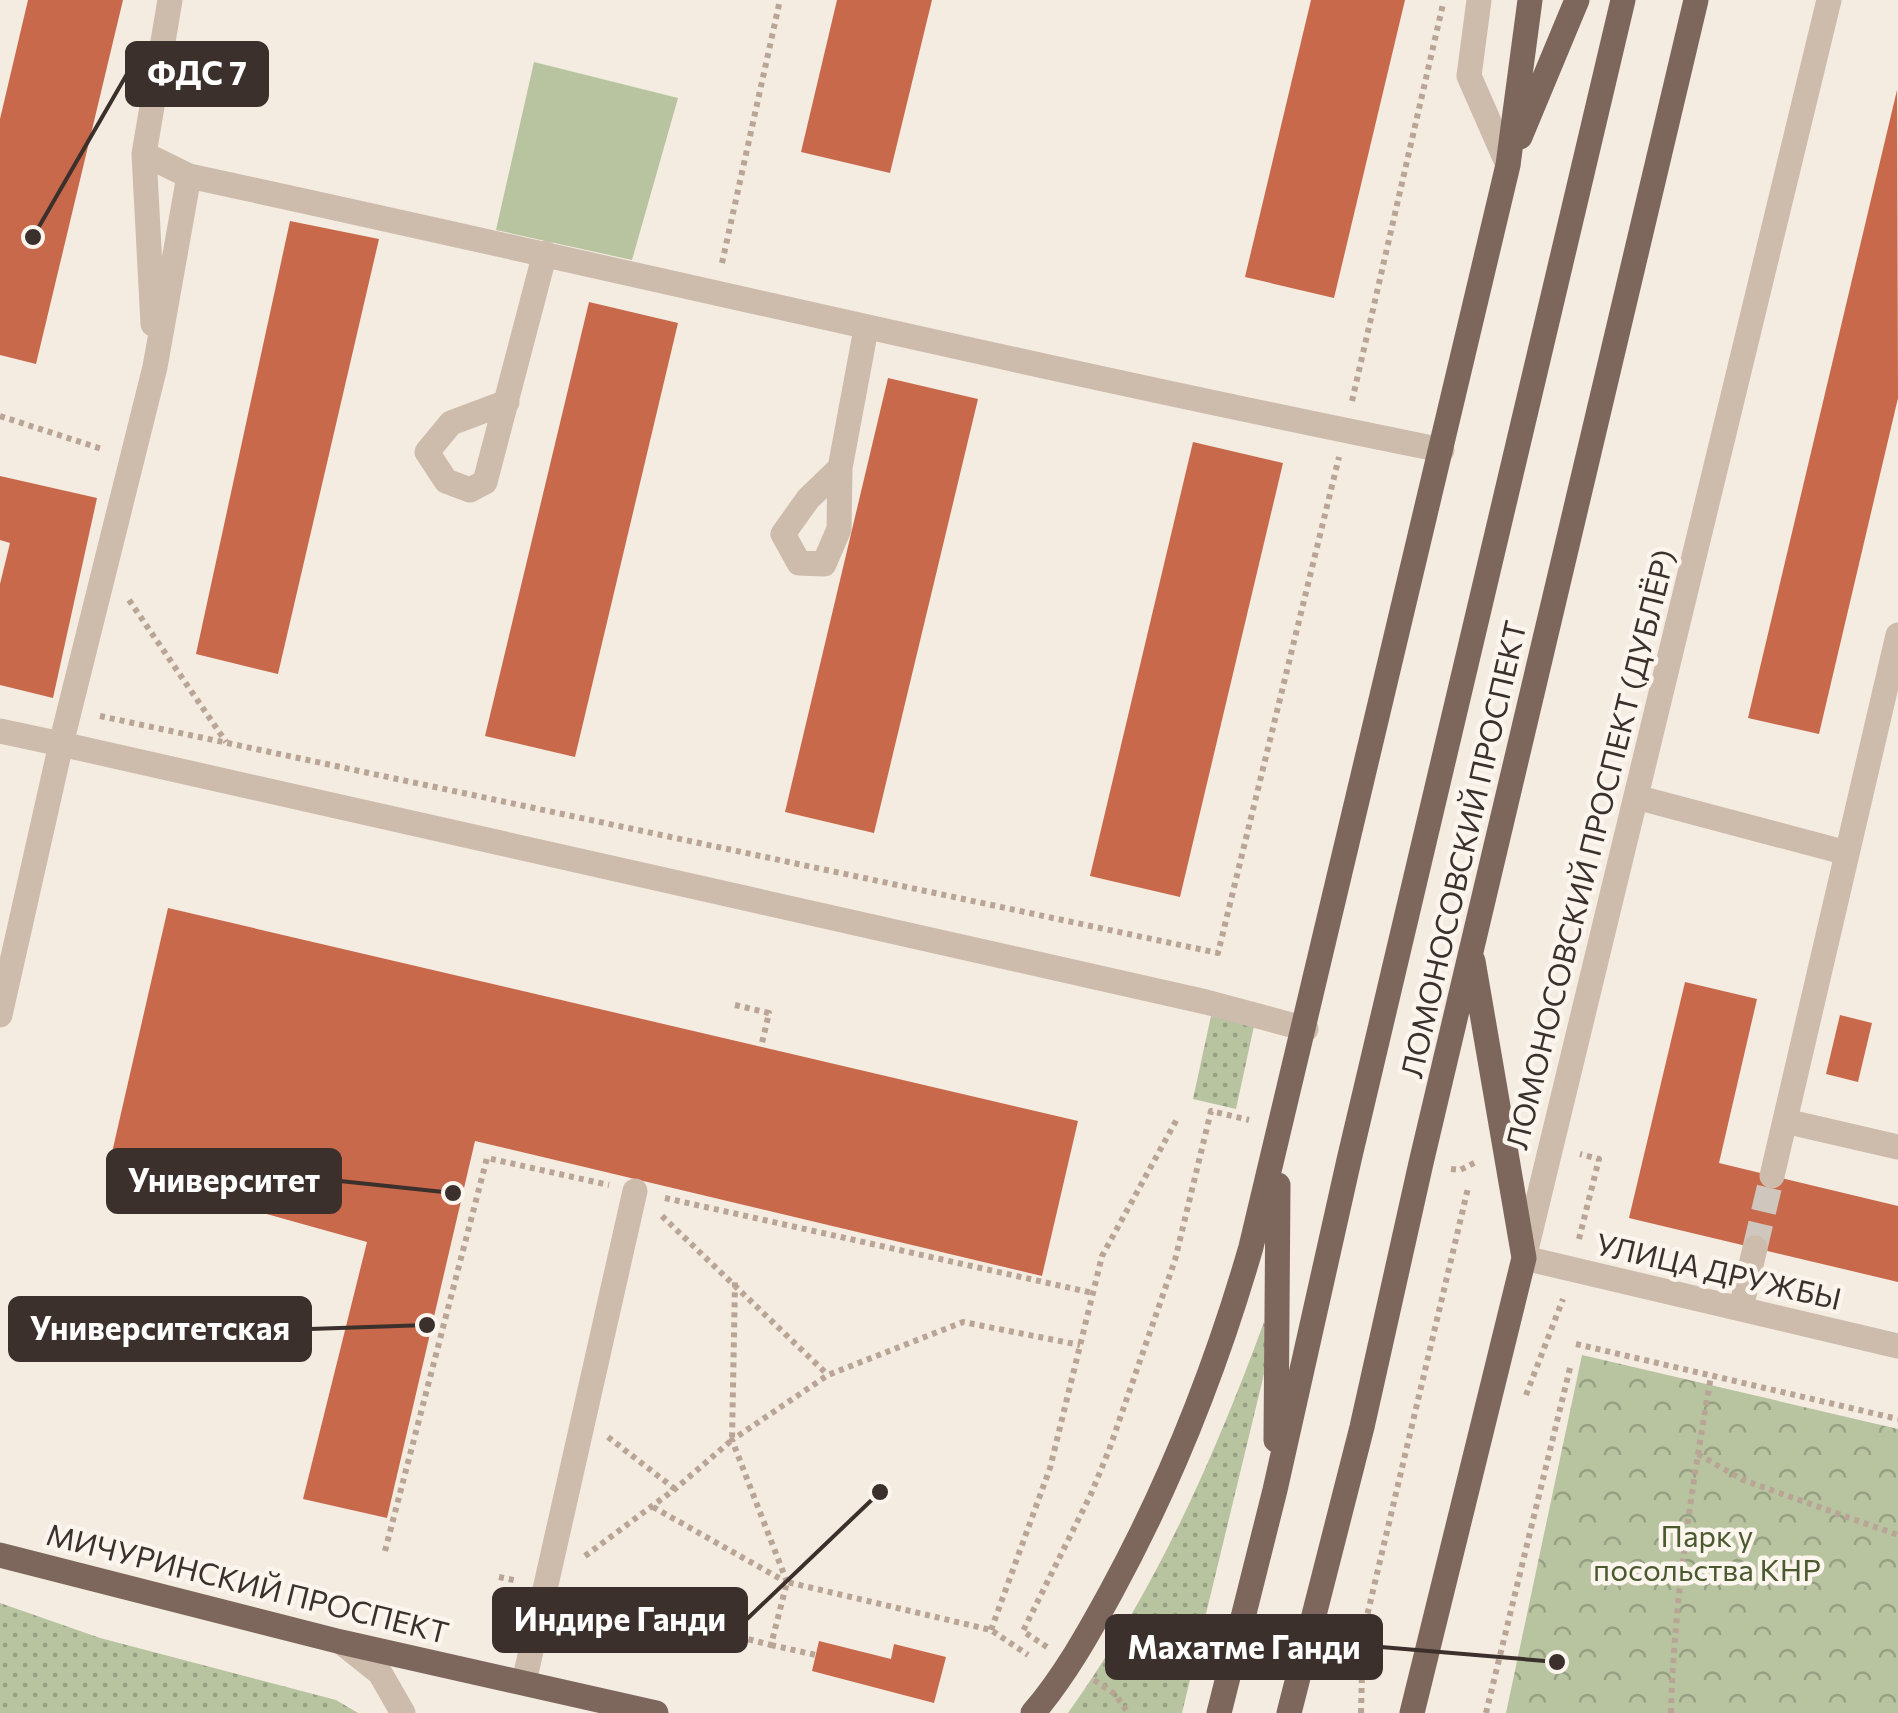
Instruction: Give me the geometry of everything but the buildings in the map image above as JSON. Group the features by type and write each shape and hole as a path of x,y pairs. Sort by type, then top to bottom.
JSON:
{"main road":[{"path":"1032,1713 1086,1638 1145,1528 1192,1426 1232,1315 1306,1029 1508,165 1530,0"},
{"path":"1508,165 1577,0"},
{"name":"ЛОМОНОСОВСКИЙ ПРОСПЕКТ","path":"1220,1713 1624,0"},
{"name":"ЛОМОНОСОВСКИЙ ПРОСПЕКТ","path":"1289,1713 1362,1428 1696,0"},
{"path":"1471,953 1524,1258"},
{"path":"1275,1490 1278,1144"},
{"name":"ЛОМОНОСОВСКИЙ ПРОСПЕКТ (ДУБЛЁР)","path":"1412,1713 1524,1258"},
{"name":"МИЧУРИНСКИЙ ПРОСПЕКТ","path":"0,1555 341,1642 656,1713"}],"street":[{"path":"156,367 144,154 170,0"},
{"path":"1479,0 1470,76 1508,165"},
{"name":"ЛОМОНОСОВСКИЙ ПРОСПЕКТ (ДУБЛЁР)","path":"1524,1258 1829,0"},
{"path":"144,154 189,176 545,253 866,329 1442,450"},
{"path":"0,1015 70,710 156,367 189,176"},
{"path":"506,402 545,253"},
{"path":"840,468 866,329"},
{"path":"1772,1176 1898,635"},
{"path":"0,730 1186,998 1306,1029"},
{"path":"1636,798 1848,853"},
{"path":"1785,1120 1898,1147"},
{"path":"524,1682 636,1191"},
{"path":"1741,1308 1755,1248"},
{"name":"УЛИЦА ДРУЖБЫ","path":"1524,1258 1898,1346"},
{"path":"341,1642 380,1674 403,1713"}],"path":[{"path":"715,293 780,0"},
{"path":"70,710 1218,952 1345,431 1444,0"},
{"path":"0,416 132,459"},
{"path":"106,566 226,743"},
{"path":"735,1005 768,1013 760,1047"},
{"path":"991,1630 1050,1468 1102,1256 1178,1119"},
{"path":"385,1551 487,1158 1093,1293"},
{"path":"1360,1713 1363,1633 1468,1188"},
{"path":"636,1191 828,1375"},
{"path":"723,1211 725,1200"},
{"path":"735,1282 732,1440 786,1582 771,1645"},
{"path":"544,1587 675,1489 732,1440 828,1375 963,1322 1080,1346"},
{"path":"1576,1344 1898,1419"},
{"path":"1486,1713 1570,1368"},
{"path":"1671,1713 1681,1576 1712,1376"},
{"path":"584,1418 675,1489"},
{"path":"1698,1454 1743,1480 1898,1535"},
{"path":"652,1506 786,1582 991,1630 1028,1655"},
{"path":"500,1578 816,1655"}],"green space":[{"path":"534,62 678,98 632,260 496,230"},
{"path":"1211,1016 1254,1026 1236,1109 1193,1099"},
{"path":"1264,1322 1271,1345 1182,1713 1068,1713 1128,1621 1179,1525"},
{"name":"Парк у посольства КНР","path":"1582,1355 1898,1429 1898,1713 1506,1713"},
{"path":"0,1603 100,1638 336,1700 358,1713 0,1713"}],"tunnel":[{"path":"1755,1248 1772,1176"}],"place":[{"name":"ФДС 7","path":"33,237"},
{"name":"Университет","path":"453,1193"},
{"name":"Университетская","path":"427,1325"},
{"name":"Индире Ганди","path":"880,1492"},
{"name":"Махатме Ганди","path":"1557,1662"}]}
